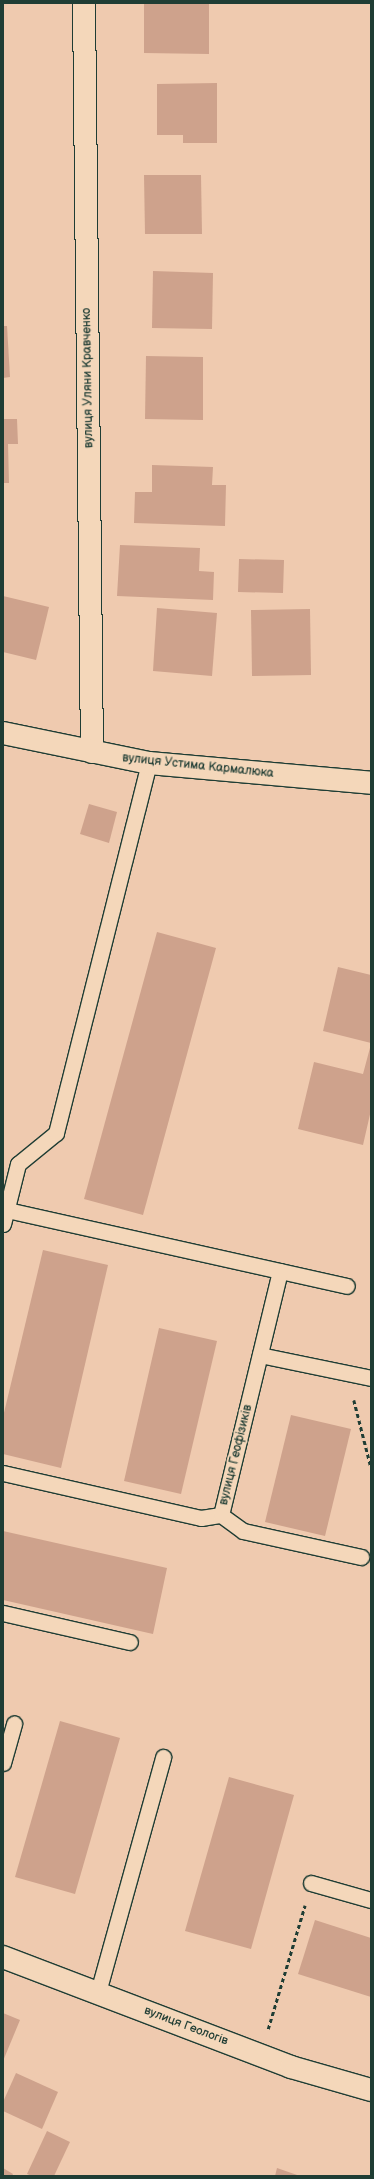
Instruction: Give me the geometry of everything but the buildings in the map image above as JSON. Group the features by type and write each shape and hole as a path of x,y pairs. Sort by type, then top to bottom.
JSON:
{"street":[{"name":"вулиця Уляни Кравченко","path":"84,3 92,752"},
{"name":"вулиця Устима Кармалюка","path":"3,733 149,763 371,783"},
{"name":"вулиця Геологів","path":"3,1957 260,2055 371,2090"}],"lane":[{"path":"149,763 56,1133 18,1164 5,1217 280,1271 348,1286"},
{"name":"вулиця Геофізиків","path":"3,1473 202,1518 221,1515 280,1271"},
{"path":"260,1355 371,1378"},
{"path":"221,1515 243,1531 361,1557"},
{"path":"3,1613 130,1642"},
{"path":"3,1763 14,1724"},
{"path":"98,1992 163,1757"},
{"path":"311,1883 371,1900"}],"path":[{"path":"347,1373 371,1467"},
{"path":"260,2055 311,1883"}]}
